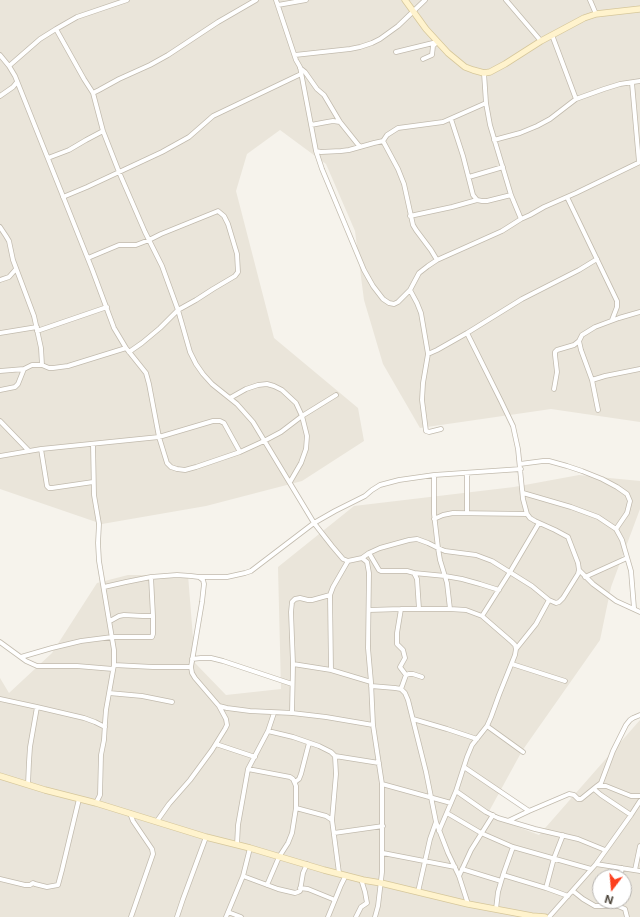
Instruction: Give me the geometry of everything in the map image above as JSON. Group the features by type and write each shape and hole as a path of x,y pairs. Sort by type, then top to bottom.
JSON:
{"street":[{"path":"9,66 40,39 56,28 77,17 127,0"},
{"path":"93,93 150,65 256,0"},
{"path":"306,0 277,2 300,68 316,151 364,270 373,286 389,303 394,304 398,302 410,290 416,278 423,270 437,260 502,231 544,207 576,194 639,162 632,82"},
{"path":"405,0 426,29 448,53 465,67 484,73 490,72 505,64 541,41 580,20 596,14 640,9"},
{"path":"295,55 350,49 372,43 398,26 425,0"},
{"path":"506,0 541,41"},
{"path":"590,0 596,14"},
{"path":"56,28 93,93 103,131 145,232 162,266 178,310 190,352 196,364 212,384 237,404 253,422 314,523 335,550 348,561 362,558 369,553 386,546 417,539 445,551 476,555 492,561 532,586 549,600 556,603 563,598 576,579 579,570"},
{"path":"552,35 576,99"},
{"path":"396,52 437,42"},
{"path":"423,59 432,55 433,46 437,42"},
{"path":"0,55 9,66 17,82 88,258 114,328 127,350 143,368 148,377 158,437 166,463 171,467 185,470 240,452 281,432 302,416 336,395"},
{"path":"300,68 305,72 317,89 324,95 340,122 360,147"},
{"path":"484,73 486,103 490,125 511,195 521,219"},
{"path":"63,197 182,142 213,116 301,74"},
{"path":"494,140 520,133 537,126 550,119 576,99 620,84 640,81"},
{"path":"0,96 13,87 17,82"},
{"path":"316,151 349,150 383,141 387,135 398,128 443,122 486,103"},
{"path":"451,119 473,195 478,200"},
{"path":"311,125 333,121 340,122"},
{"path":"48,158 69,150 103,131"},
{"path":"383,141 404,184 410,216 416,230 437,260"},
{"path":"469,177 503,167"},
{"path":"410,216 478,200 488,201 511,195"},
{"path":"567,197 617,301 617,307 612,320"},
{"path":"0,371 24,369 32,365 42,365 53,368 68,366 127,350 142,343 178,310 213,288 227,282 238,272 237,254 228,224 224,216 218,211 136,245 119,245 88,258"},
{"path":"0,227 9,241 16,268 34,316 41,348 42,365"},
{"path":"428,354 467,333 522,299 579,270 597,258"},
{"path":"0,284 1,279 9,277 16,268"},
{"path":"410,290 421,313 428,354 422,383 423,411 426,431 429,432 441,429"},
{"path":"0,333 37,329 107,308"},
{"path":"554,389 557,372 555,352 557,350 574,345 579,341 582,335 612,320 640,312"},
{"path":"467,333 513,426 521,467 525,510 527,514 538,523 568,537 579,570 593,584 616,601 640,612"},
{"path":"579,341 592,380 598,410"},
{"path":"592,380 640,368"},
{"path":"0,390 15,387 18,384 24,369"},
{"path":"230,398 246,389 267,384 282,390 296,403 302,416 307,436 306,449 301,463 290,482"},
{"path":"0,421 29,451"},
{"path":"0,456 29,451 158,437 213,421 220,421 224,423 240,452"},
{"path":"92,444 94,495 99,524 99,561 114,650 114,667 101,755 100,795 96,803"},
{"path":"41,450 47,486 49,488 93,482"},
{"path":"104,587 151,577 177,575 227,577 245,573 251,571 314,523 365,496 380,484 434,475 521,467 542,461 567,466 582,471 602,479 627,494 630,501 627,513 616,529"},
{"path":"467,473 467,513"},
{"path":"434,475 434,519 440,560 449,590 450,609"},
{"path":"523,493 571,507 598,518 616,529 622,540 630,571 634,608"},
{"path":"434,519 453,513 527,514"},
{"path":"482,616 510,572 538,523"},
{"path":"369,553 381,571 408,571 414,573 462,578 499,590"},
{"path":"362,558 367,562 368,566 368,648 372,725 382,784 383,853 381,883 375,917"},
{"path":"585,577 627,558"},
{"path":"331,670 330,595 348,561"},
{"path":"414,573 417,579 419,609"},
{"path":"21,657 74,642 112,637 152,637 153,616 151,577"},
{"path":"157,821 169,804 190,780 216,744 227,725 225,717 219,706 192,673 192,659 204,584 203,580 199,577"},
{"path":"292,713 292,602 295,599 300,598 312,600 330,595"},
{"path":"439,832 456,791 472,745 487,726 491,717 512,664 516,649 536,624 549,600"},
{"path":"400,609 397,644 403,650 404,658 400,667 406,675"},
{"path":"369,610 466,610 482,616 512,642 516,649"},
{"path":"110,621 124,615 153,616"},
{"path":"0,642 31,664 37,666 153,668 191,667"},
{"path":"192,659 212,658 292,684"},
{"path":"293,664 331,670 371,684 401,689 405,693 426,772 436,822 459,876 468,904"},
{"path":"512,664 565,681"},
{"path":"406,675 412,674 422,677"},
{"path":"401,689 406,675"},
{"path":"109,693 142,696 172,702"},
{"path":"0,699 90,720 104,727"},
{"path":"219,706 250,711 292,713 326,717 372,725"},
{"path":"28,784 30,747 37,707"},
{"path":"237,844 238,825 248,769 268,731 274,713"},
{"path":"508,821 569,794 574,795 580,800 596,788 601,782 613,751 626,725 630,720 640,715"},
{"path":"412,719 453,730 477,739"},
{"path":"487,726 524,752"},
{"path":"268,731 293,737 331,752 336,756 379,763"},
{"path":"295,782 302,774 309,743"},
{"path":"216,744 254,757"},
{"path":"336,756 332,820 339,873"},
{"path":"464,767 529,811"},
{"path":"248,769 290,777 294,779 295,782 296,808 293,828 286,847 279,856 267,885"},
{"path":"0,776 157,821 206,837 237,844 360,880 381,883 496,910 507,914 545,917"},
{"path":"382,784 451,803"},
{"path":"596,788 606,786 631,796 640,796"},
{"path":"596,788 601,795 631,816"},
{"path":"456,791 498,818 535,829 578,839 606,850"},
{"path":"0,879 30,885 33,883 47,887 58,885 79,799"},
{"path":"549,917 596,864 639,805"},
{"path":"296,808 326,816 332,820"},
{"path":"447,813 481,833 513,847 591,869"},
{"path":"130,814 152,849 153,854 131,917"},
{"path":"459,876 471,850 493,815"},
{"path":"418,892 430,839 436,822"},
{"path":"334,833 382,826"},
{"path":"546,888 554,858 563,835"},
{"path":"177,917 206,837"},
{"path":"596,864 638,871 640,846"},
{"path":"496,910 498,892 513,847"},
{"path":"241,917 227,915 243,876 250,848"},
{"path":"383,853 455,868"},
{"path":"243,876 288,892 295,893 298,892 300,888 303,873 307,864"},
{"path":"462,869 501,881"},
{"path":"328,917 346,875"},
{"path":"503,875 568,896"},
{"path":"356,917 361,907 367,903 365,892 360,880"},
{"path":"300,888 308,889 335,900"},
{"path":"573,891 592,904"}],"shaded area":[{"path":"0,0 640,0 640,422 551,409 420,428 383,364 364,300 355,231 326,164 280,130 247,154 236,191 274,338 358,408 364,441 302,481 206,506 102,524 0,489"},
{"path":"579,475 640,481 640,509 611,587 600,640 522,751 487,815 539,835 640,720 640,917 0,917 0,678 9,693 52,653 97,583 128,575 188,575 195,663 226,695 281,689 278,567 354,506 514,487"}]}
